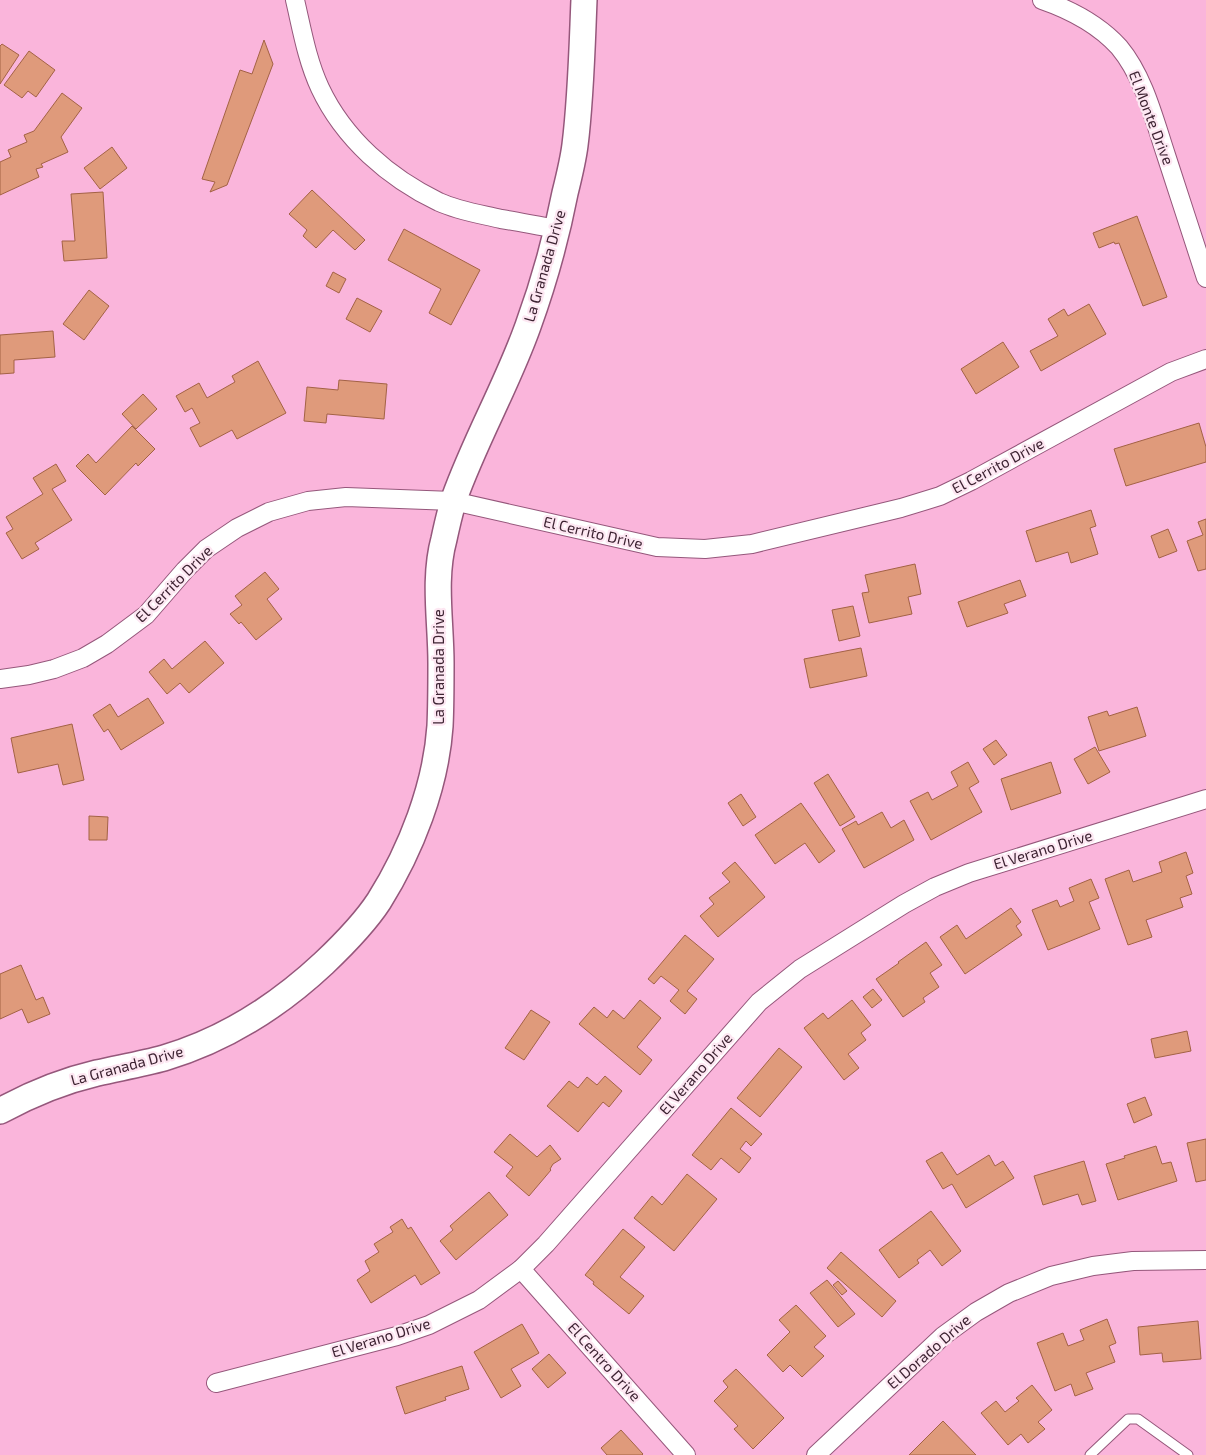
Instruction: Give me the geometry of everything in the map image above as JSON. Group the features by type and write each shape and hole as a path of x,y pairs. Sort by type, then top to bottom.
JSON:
{"street":[{"path":"295,0 308,56 320,88 341,124 364,151 401,181 440,202 469,212 558,229"},
{"name":"La Granada Drive","path":"0,1110 55,1085 93,1074 164,1058 194,1048 228,1033 264,1012 294,990 352,935 378,902 399,865 417,824 432,778 440,728 441,660 438,585 442,546 453,502 528,329 551,256 575,149 584,0"},
{"name":"El Monte Drive","path":"1042,0 1062,7 1094,24 1119,48 1136,74 1150,109 1206,278"},
{"name":"El Cerrito Drive","path":"0,679 54,669 83,658 107,644 146,615 206,549 237,528 269,512 308,501 346,497 453,502 657,547 704,549 752,544 901,508 940,496 1171,372 1206,359"},
{"name":"El Verano Drive","path":"216,1383 429,1326 479,1300 521,1269 546,1244 759,1002 800,969 904,904 935,887 969,873 1206,799"},
{"name":"El Dorado Drive","path":"816,1455 943,1336 976,1312 1009,1293 1051,1276 1093,1266 1133,1261 1206,1260"},
{"name":"El Centro Drive","path":"521,1269 686,1455"}],"lane":[{"path":"1090,1455 1128,1419 1138,1419 1188,1455"}],"building":[{"path":"264,40 273,64 227,185 210,192 215,182 202,179 240,70 252,74"},
{"path":"2,44 19,55 0,84 0,46"},
{"path":"29,51 55,70 36,97 28,91 22,98 4,85"},
{"path":"62,93 82,108 61,137 68,152 41,164 43,167 36,169 39,177 0,195 0,162 11,157 8,150 27,142 24,135 34,131"},
{"path":"112,147 127,168 100,189 84,168"},
{"path":"312,190 365,240 355,250 333,230 316,248 303,236 307,230 289,214"},
{"path":"103,192 107,258 64,261 62,241 75,241 71,194"},
{"path":"1137,216 1167,297 1143,306 1119,243 1115,244 1114,242 1099,248 1093,233"},
{"path":"404,229 480,270 451,325 429,313 441,289 388,260"},
{"path":"333,272 346,279 339,293 326,286"},
{"path":"89,290 109,306 84,340 63,324"},
{"path":"357,298 382,311 370,332 346,319"},
{"path":"1089,304 1106,334 1041,371 1030,351 1058,336 1048,319 1064,309 1068,316"},
{"path":"53,331 55,357 14,360 14,373 0,374 0,335"},
{"path":"1003,342 1019,367 976,394 961,369"},
{"path":"258,361 286,413 237,439 232,430 200,447 190,428 200,423 192,408 185,412 176,396 199,383 207,398 235,382 232,376"},
{"path":"339,380 387,384 384,419 327,414 326,423 304,421 307,387 338,390"},
{"path":"143,394 157,409 136,429 122,414"},
{"path":"1199,423 1206,447 1206,462 1126,486 1114,449"},
{"path":"132,426 155,449 138,466 136,463 105,495 76,466 88,454 96,463"},
{"path":"56,464 66,481 52,489 72,520 35,543 39,549 22,559 6,533 13,529 6,517 43,494 33,478"},
{"path":"1091,510 1096,526 1090,528 1098,554 1071,563 1068,552 1036,562 1026,531"},
{"path":"1206,519 1206,569 1198,571 1187,541 1203,535 1198,522"},
{"path":"1168,529 1177,551 1159,558 1151,536"},
{"path":"915,564 921,594 908,597 912,614 869,623 862,593 869,592 865,575"},
{"path":"265,572 279,589 267,599 282,619 256,640 241,622 239,624 230,614 242,605 235,596"},
{"path":"1020,580 1026,596 1004,604 1008,613 967,627 958,602"},
{"path":"853,606 860,636 839,641 832,610"},
{"path":"205,641 224,663 189,693 180,683 167,694 149,672 164,659 172,669"},
{"path":"861,648 867,676 810,688 804,659"},
{"path":"148,698 164,723 121,750 108,729 104,732 93,715 110,704 118,717"},
{"path":"1137,707 1146,736 1099,751 1088,717 1107,711 1109,716"},
{"path":"72,724 84,780 63,785 58,764 18,773 11,738"},
{"path":"996,740 1007,755 994,765 983,749"},
{"path":"1095,747 1110,772 1088,784 1074,759"},
{"path":"968,762 979,782 969,788 982,812 931,840 910,801 928,792 932,800 958,786 951,772"},
{"path":"1051,762 1061,793 1011,810 1001,779"},
{"path":"828,774 855,817 840,826 814,783"},
{"path":"741,794 756,817 743,826 728,803"},
{"path":"801,803 835,851 819,863 805,843 775,864 755,835"},
{"path":"882,812 891,828 904,820 914,840 864,868 842,829 856,821 858,825"},
{"path":"89,816 108,817 107,840 89,840"},
{"path":"1186,852 1193,873 1186,876 1192,894 1180,898 1183,907 1146,920 1152,937 1128,945 1105,879 1129,870 1133,882 1162,872 1159,862"},
{"path":"735,862 765,897 718,937 700,916 714,904 709,898 730,882 722,873"},
{"path":"1091,879 1099,898 1089,902 1100,929 1048,950 1032,910 1057,900 1060,907 1074,901 1069,888"},
{"path":"1011,908 1021,922 1016,926 1022,935 965,974 940,937 957,925 966,939"},
{"path":"685,935 714,959 687,991 697,999 685,1014 670,1001 679,990 661,976 654,984 648,979"},
{"path":"926,942 942,965 930,973 939,987 923,998 925,1002 903,1017 876,979"},
{"path":"21,965 36,1000 43,997 50,1014 28,1023 22,1009 0,1019 0,974"},
{"path":"873,989 882,1000 872,1008 863,997"},
{"path":"640,1000 661,1018 637,1047 652,1060 640,1075 579,1024 594,1007 607,1018 613,1010 624,1019"},
{"path":"852,1000 871,1025 861,1033 866,1040 848,1054 859,1068 844,1080 804,1028 823,1013 828,1019"},
{"path":"531,1010 550,1022 524,1060 505,1048"},
{"path":"1187,1031 1191,1051 1155,1058 1151,1039"},
{"path":"779,1048 802,1067 760,1117 737,1098"},
{"path":"605,1076 622,1091 609,1107 603,1102 578,1132 547,1106 569,1081 578,1088 587,1077 597,1085"},
{"path":"1145,1097 1152,1115 1134,1123 1127,1104"},
{"path":"731,1108 762,1134 751,1146 746,1141 740,1149 751,1158 739,1173 721,1158 711,1170 692,1155"},
{"path":"510,1134 537,1157 550,1145 561,1159 553,1164 551,1170 529,1196 506,1176 513,1167 494,1152"},
{"path":"1206,1139 1206,1180 1196,1182 1187,1143"},
{"path":"1156,1146 1162,1164 1171,1162 1177,1181 1118,1200 1106,1164"},
{"path":"942,1152 957,1175 989,1155 995,1166 1003,1161 1014,1178 966,1208 952,1184 943,1189 926,1161"},
{"path":"1084,1161 1096,1201 1082,1205 1078,1194 1043,1205 1034,1176"},
{"path":"687,1174 717,1199 674,1251 634,1218 652,1196 662,1205"},
{"path":"489,1192 508,1215 456,1260 440,1241 453,1230 450,1226"},
{"path":"931,1211 961,1251 942,1266 930,1250 917,1260 919,1263 899,1278 879,1250"},
{"path":"402,1219 408,1229 411,1227 440,1273 421,1285 415,1275 371,1303 357,1280 370,1271 365,1261 379,1252 374,1244 393,1232 390,1227"},
{"path":"623,1229 645,1247 620,1277 644,1296 629,1314 585,1275"},
{"path":"841,1252 896,1301 882,1317 827,1268"},
{"path":"827,1280 855,1314 838,1327 810,1293"},
{"path":"838,1281 847,1291 842,1295 833,1285"},
{"path":"796,1305 826,1336 814,1347 824,1356 802,1377 790,1365 783,1372 767,1355 790,1332 779,1320"},
{"path":"1107,1319 1116,1343 1109,1346 1115,1362 1086,1373 1093,1389 1075,1396 1071,1384 1055,1391 1037,1343 1063,1333 1068,1346 1084,1340 1080,1330"},
{"path":"1198,1321 1201,1359 1163,1362 1162,1353 1140,1355 1138,1327"},
{"path":"522,1324 539,1353 511,1369 521,1386 501,1398 474,1352"},
{"path":"549,1354 566,1373 548,1388 532,1369"},
{"path":"462,1366 469,1389 445,1397 446,1400 405,1414 396,1387"},
{"path":"736,1369 784,1418 753,1449 734,1429 738,1426 714,1401 728,1387 723,1381"},
{"path":"1032,1385 1052,1410 1038,1422 1045,1429 1028,1443 1021,1434 1008,1445 981,1413 996,1401 1005,1412 1019,1401 1016,1398"},
{"path":"943,1421 976,1455 909,1455"},
{"path":"621,1430 642,1455 607,1455 601,1448"}]}
